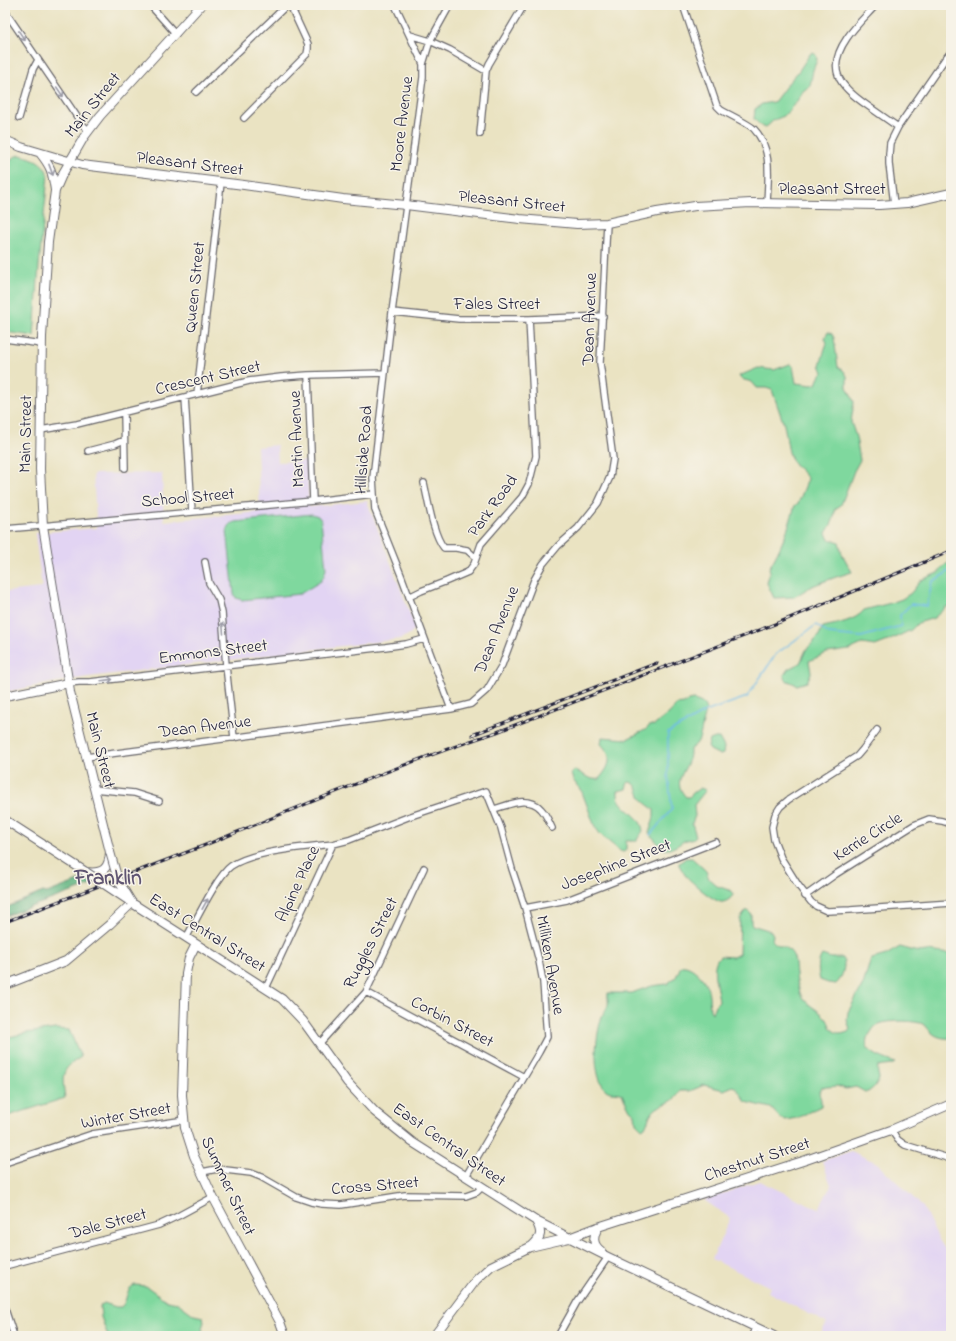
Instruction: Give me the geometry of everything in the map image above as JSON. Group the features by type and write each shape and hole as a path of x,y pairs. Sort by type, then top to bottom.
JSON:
{"main road":[{"name":"Main Street","path":"132,903 118,880 86,757 69,683 43,526 40,476 40,430 45,275 55,191 69,162 88,130 201,5"},
{"name":"Pleasant Street","path":"5,140 39,153 84,166 343,199 406,205 535,221 577,224 608,223 657,212 695,206 767,203 879,205 907,203 951,193"},
{"path":"39,153 52,171 55,191"},
{"name":"Emmons Street","path":"5,696 69,683"},
{"name":"East Central Street","path":"5,820 282,999 303,1021 348,1082 375,1112 412,1142 536,1221 774,1336"},
{"path":"86,872 98,873 105,869 109,863 110,852"},
{"path":"5,985 66,960 110,924 132,903"},
{"name":"Summer Street","path":"196,944 186,973 182,1095 185,1128 194,1156 213,1197 280,1322 285,1336"},
{"name":"Chestnut Street","path":"434,1336 468,1290 483,1273 497,1263 530,1247 569,1238 598,1227 799,1162 891,1130 951,1104"},
{"path":"530,1247 539,1240 539,1227 536,1221"},
{"path":"598,1227 594,1237 596,1248 608,1257"}],"street":[{"path":"150,5 176,34"},
{"path":"196,92 286,5"},
{"path":"244,118 307,54 308,44 290,5"},
{"name":"Moore Avenue","path":"395,5 423,64 423,77 406,205"},
{"path":"423,64 430,41 450,5"},
{"path":"480,134 486,71 524,5"},
{"path":"683,5 717,106 721,110 753,128 763,142 767,154 767,203"},
{"path":"876,5 848,36 843,45 838,55 838,74 840,82 855,97 898,126"},
{"path":"5,11 82,124 88,130"},
{"path":"410,36 430,41 450,50 486,71"},
{"path":"894,204 888,154 890,143 898,126 951,52"},
{"path":"19,118 32,69 38,60"},
{"name":"Queen Street","path":"197,394 221,183"},
{"name":"Hillside Road","path":"406,205 373,478 375,510 451,709"},
{"name":"Dean Avenue","path":"86,757 451,709 470,704 487,690 502,665 534,580 543,564 558,546 578,528 598,502 607,485 612,467 613,459 600,363 608,223"},
{"name":"Fales Street","path":"392,312 459,319 529,319 603,316"},
{"name":"Park Road","path":"409,597 468,572 474,564 480,544 522,497 530,484 536,456 529,319"},
{"path":"5,339 42,344"},
{"name":"Crescent Street","path":"40,430 77,424 249,381 308,375 385,373"},
{"name":"Martin Avenue","path":"308,375 313,501"},
{"path":"185,397 192,512"},
{"path":"124,412 125,468"},
{"path":"88,451 124,440"},
{"path":"424,483 441,544 444,548 466,550 476,558"},
{"name":"School Street","path":"5,528 43,526 374,494"},
{"path":"205,562 209,583 219,600 222,613 234,738"},
{"name":"Emmons Street","path":"69,683 90,682 385,647 406,644 424,638"},
{"path":"877,730 864,749 856,756 793,796 780,807 775,815 772,827 774,840 781,858 805,896 816,906 832,911 951,903"},
{"path":"94,789 134,793 159,801"},
{"name":"Milliken Avenue","path":"466,1176 547,1037 543,982 539,961 501,828 486,791"},
{"name":"Alpine Place","path":"266,988 332,844 349,840 408,817 486,791"},
{"path":"494,809 521,801 533,802 541,809 552,828"},
{"name":"Kerrie Circle","path":"805,896 841,870 914,825 929,819 951,824"},
{"name":"Josephine Street","path":"525,908 567,900 716,842"},
{"path":"186,938 213,889 232,865 249,858 271,852 332,844"},
{"name":"Ruggles Street","path":"319,1044 366,992 424,868"},
{"name":"Corbin Street","path":"366,992 524,1077"},
{"name":"Winter Street","path":"5,1163 92,1134 185,1120"},
{"path":"891,1130 898,1140 905,1145 951,1159"},
{"name":"Cross Street","path":"202,1172 217,1169 251,1173 296,1197 311,1202 340,1205 406,1195 466,1196 477,1192 482,1187"},
{"name":"Dale Street","path":"5,1266 159,1225 213,1197"},
{"path":"558,1336 577,1302 608,1257"},
{"path":"5,1309 14,1336"},
{"path":"753,1336 756,1327"}],"shaded area":[{"path":"277,445 278,462 307,461 309,507 367,501 414,624 414,629 410,634 400,639 88,677 5,692 5,592 42,588 35,533 97,528 93,474 162,473 164,521 260,512 257,447"},
{"path":"851,1151 877,1163 923,1207 938,1238 951,1259 951,1336 820,1336 826,1323 768,1292 770,1287 712,1259 730,1218 704,1200 759,1181 819,1209 831,1185 822,1161"}],"green space":[{"path":"813,52 816,55 817,60 813,70 810,86 803,91 797,101 784,116 774,120 765,128 761,126 754,119 755,109 762,104 774,102"},
{"path":"20,155 41,163 48,175 34,336 5,332 5,173 11,159"},
{"path":"828,332 832,334 834,338 838,367 844,371 847,376 847,387 854,402 851,422 856,437 860,460 854,471 841,505 835,509 831,525 826,533 829,540 839,542 842,554 852,572 812,586 794,597 774,598 767,583 770,571 769,568 781,546 795,505 798,504 808,479 791,458 784,424 772,390 757,388 752,382 741,379 739,376 758,368 774,370 790,364 793,366 796,383 816,384 823,372 820,365 827,343 825,338"},
{"path":"312,514 318,516 321,520 326,569 321,581 300,594 242,600 236,598 234,594 227,531 230,524 235,522"},
{"path":"951,561 951,606 946,607 934,618 918,623 911,630 888,641 875,646 862,644 849,650 827,653 809,661 811,673 807,682 797,685 786,680 784,675 788,669 800,663 806,650 818,637 823,627 856,617 864,610 902,599 911,593 921,580 938,573"},
{"path":"693,700 703,704 706,710 699,740 690,749 689,759 679,782 682,792 686,797 689,797 700,788 706,790 694,805 695,816 692,823 696,836 677,846 663,849 649,833 654,817 654,810 640,797 635,784 629,782 626,789 618,791 618,797 625,807 638,819 643,831 636,841 626,841 626,849 624,852 620,851 601,835 595,827 582,792 573,780 571,774 575,770 590,778 599,779 606,770 609,762 608,753 601,744 602,737 627,739 645,730 649,726 655,725 676,705 684,704"},
{"path":"719,738 724,747 723,754 720,755 710,750 708,747 710,740"},
{"path":"686,858 692,858 706,871 709,879 717,886 732,891 733,895 725,902 720,902 697,887 685,875 679,865 679,863"},
{"path":"86,878 94,884 5,916 5,908 43,892 47,893"},
{"path":"747,910 751,914 752,925 771,931 773,935 772,940 792,953 795,962 797,982 802,997 825,1017 834,1031 841,1034 848,1032 850,1029 847,1020 848,1012 863,985 872,959 886,955 900,947 918,952 927,951 951,954 951,1038 943,1038 935,1035 921,1023 902,1021 883,1023 877,1025 873,1029 869,1035 867,1046 874,1054 895,1063 878,1067 879,1080 868,1092 856,1087 846,1089 837,1086 821,1088 819,1092 821,1106 797,1118 785,1120 780,1118 771,1108 746,1102 737,1089 733,1086 724,1090 704,1085 690,1091 680,1091 676,1098 660,1106 653,1112 645,1127 642,1129 636,1123 635,1114 630,1110 622,1094 605,1089 598,1073 596,1053 598,1033 602,1016 608,1005 608,993 631,993 652,986 667,984 676,977 681,966 685,966 697,972 705,983 709,993 710,1010 712,1013 715,1005 719,1001 715,978 715,966 717,960 720,956 733,957 739,954 740,919"},
{"path":"822,955 831,958 843,958 843,972 836,984 820,980 818,967"},
{"path":"56,1029 69,1030 81,1057 69,1066 64,1074 63,1084 65,1098 5,1117 5,1038 26,1033"},
{"path":"135,1285 146,1286 167,1301 178,1303 194,1315 203,1317 204,1322 202,1328 204,1336 108,1336 101,1317 100,1306 104,1303 121,1307 125,1301 129,1289"}],"waterway":[{"path":"650,835 672,809 668,776 668,733 705,712 747,697 776,654 816,625 829,634 861,637 901,626 900,615 911,604 927,606 932,582 951,570"}],"railway":[{"path":"5,922 203,846 386,772 497,732 780,622 951,551"},
{"path":"472,735 657,663"}],"district":[{"name":"Franklin","path":"108,879"}]}
